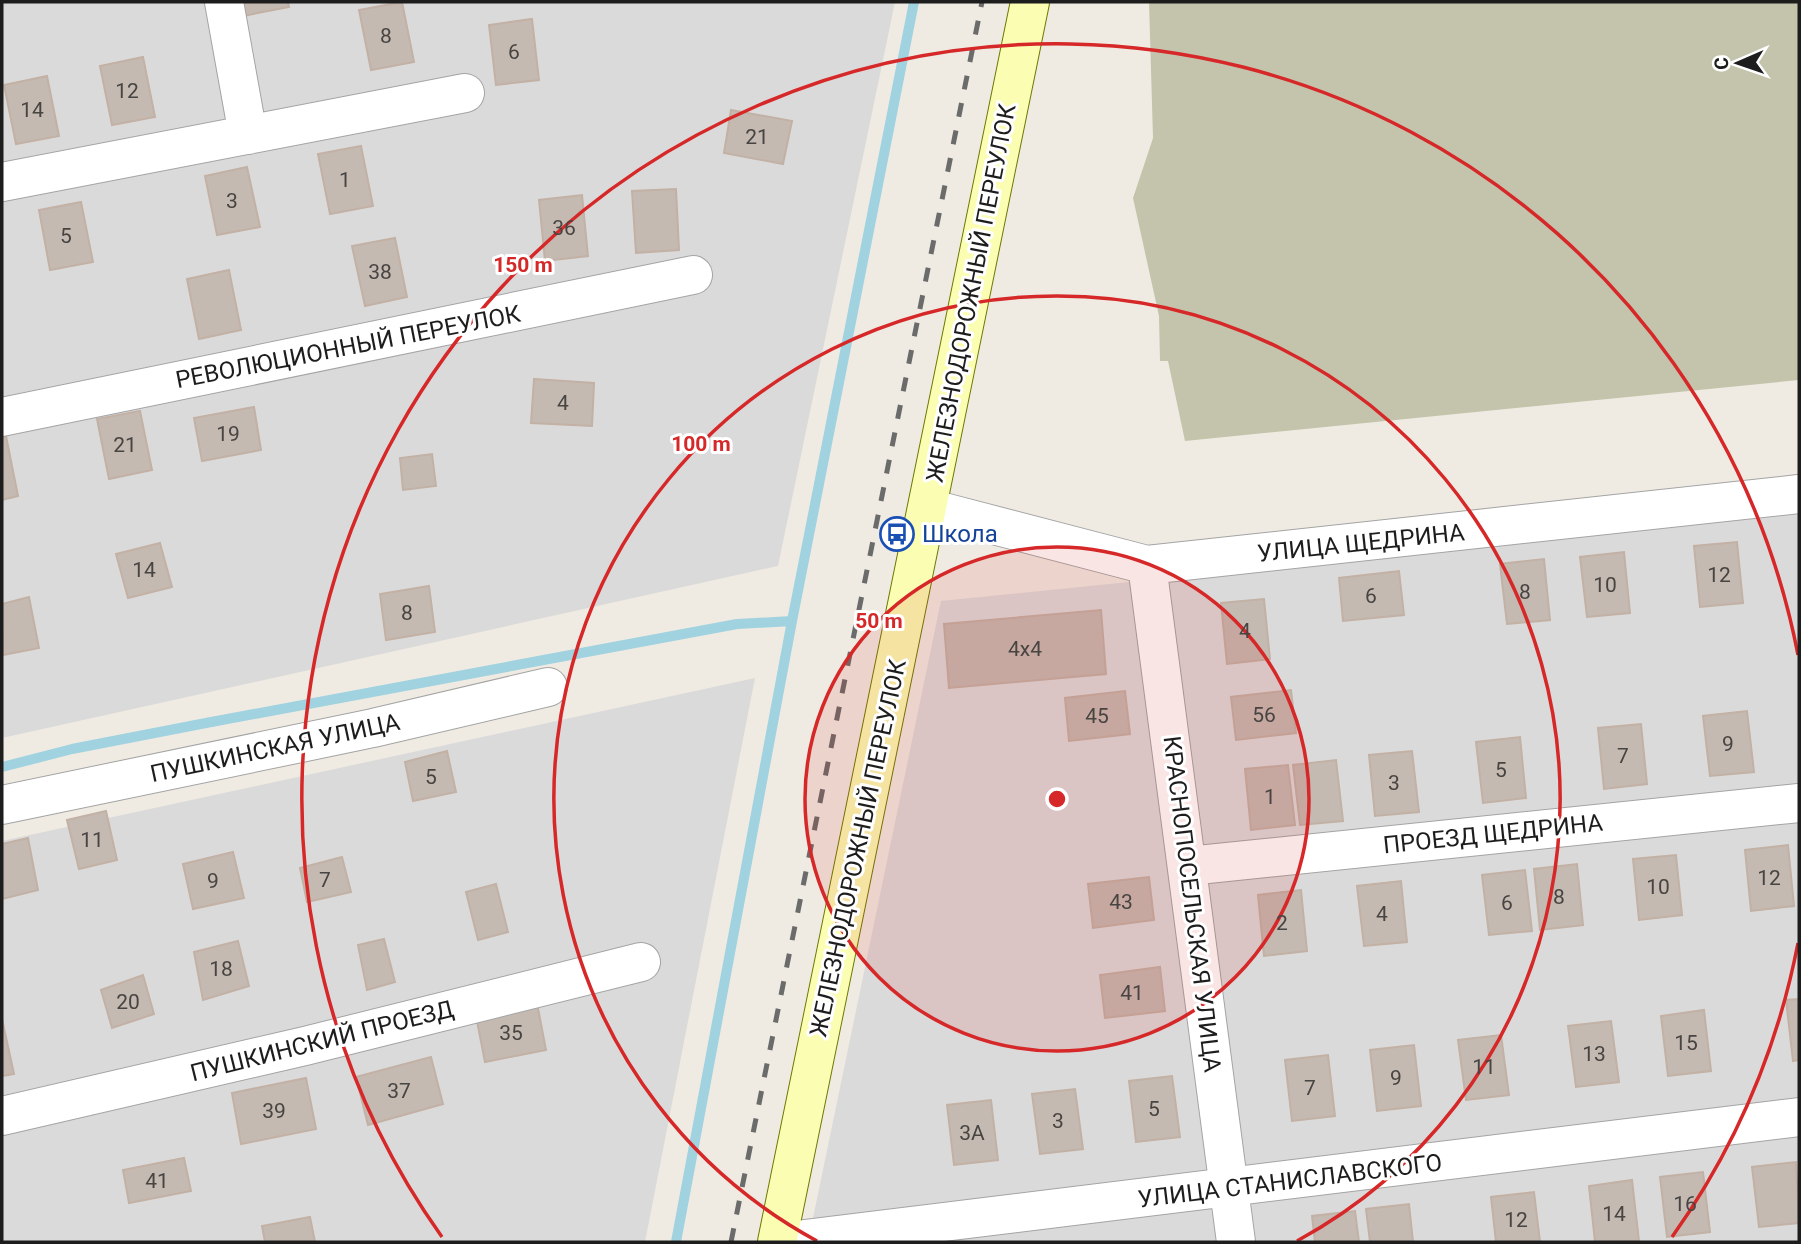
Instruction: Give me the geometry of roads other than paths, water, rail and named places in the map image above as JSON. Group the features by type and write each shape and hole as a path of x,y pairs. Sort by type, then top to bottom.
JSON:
{"street":[{"path":"224,2 247,135"},
{"name":"ЖЕЛЕЗНОДОРОЖНЫЙ ПЕРЕУЛОК","path":"778,1242 1030,2"},
{"path":"2,182 465,93"},
{"name":"РЕВОЛЮЦИОННЫЙ ПЕРЕУЛОК","path":"2,417 693,275"},
{"name":"УЛИЦА ЩЕДРИНА","path":"928,508 1147,565 1799,494"},
{"name":"КРАСНОПОСЕЛЬСКАЯ УЛИЦА","path":"1147,565 1236,1242"},
{"name":"ПУШКИНСКАЯ УЛИЦА","path":"2,805 373,728 548,687"},
{"name":"ПРОЕЗД ЩЕДРИНА","path":"1188,866 1799,803"},
{"name":"ПУШКИНСКИЙ ПРОЕЗД","path":"2,1116 305,1046 641,962"},
{"name":"УЛИЦА СТАНИСЛАВСКОГО","path":"778,1242 1799,1117"}],"waterway":[{"path":"676,1242 792,621 914,2"},
{"path":"2,767 72,749 737,624 792,621"}],"railway":[{"path":"731,1242 982,2"}],"place":[{"name":"Школа","path":"897,534"}]}
